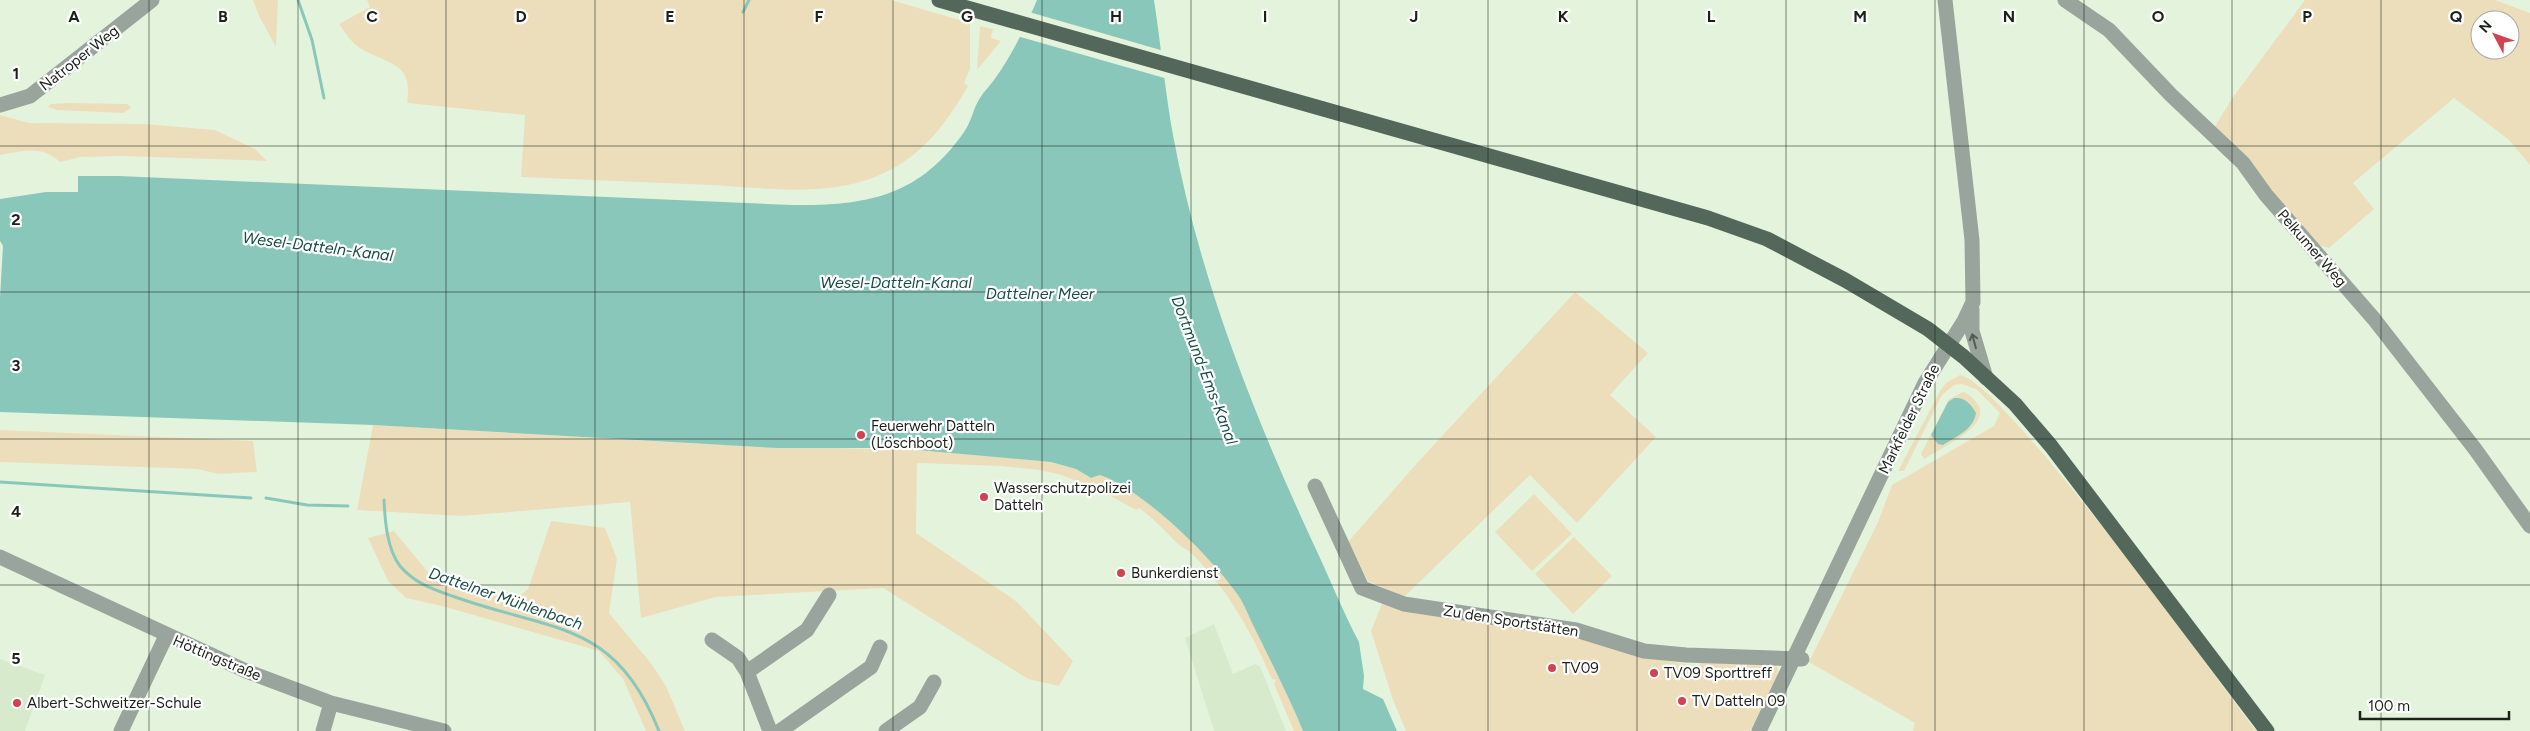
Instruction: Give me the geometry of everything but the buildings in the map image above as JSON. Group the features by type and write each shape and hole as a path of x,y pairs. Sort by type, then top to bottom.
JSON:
{"main road":[{"path":"939,0 1194,71 1434,142 1708,218 1767,239 1845,280 1928,329 1948,344 2015,404 2051,446 2268,731"}],"street":[{"name":"Natroper Weg","path":"0,105 30,96 152,0"},
{"name":"Markfelder Straße","path":"1759,731 1799,658 1925,383 1964,321 1973,302 1972,240 1945,0"},
{"name":"Pelkumer Weg","path":"2065,0 2109,30 2182,106 2243,163 2266,196 2374,319 2475,449 2530,526"},
{"path":"1973,302 1972,331 1986,378"},
{"name":"Zu den Sportstätten","path":"1315,486 1362,588 1404,604 1553,626 1644,651 1686,655 1799,658"},
{"name":"Höttingstraße","path":"0,557 166,636 246,671 331,703 444,731"},
{"path":"747,672 807,630 829,595"},
{"path":"121,731 166,636"},
{"path":"712,640 738,658 747,672 770,731"},
{"path":"780,731 871,667 880,647"},
{"path":"886,731 920,707 934,682"},
{"path":"323,731 331,703"}],"shaded area":[{"path":"253,0 278,0 276,47 259,16"},
{"path":"367,0 891,0 970,23 970,69 964,83 968,86 940,128 918,151 891,170 856,183 836,187 794,190 521,177 525,115 407,103 408,89 402,72 396,66 357,46 339,24 370,7"},
{"path":"2305,0 2495,0 2530,13 2530,165 2509,140 2454,98 2353,183 2374,209 2329,248 2312,243 2214,128 2231,100"},
{"path":"980,26 993,29 991,38 1001,41 977,70"},
{"path":"51,104 128,104 131,108 123,113 57,110 48,107"},
{"path":"0,115 29,123 144,124 215,130 255,149 267,161 121,156 81,157 60,162 39,151 0,155"},
{"path":"1575,292 1648,353 1610,395 1656,437 1577,523 1530,475 1404,597 1368,581 1348,542 1418,462"},
{"path":"1960,375 1983,390 2019,426 2062,477 2157,597 2256,731 1913,731 1915,723 1809,662 1878,522 1892,485 1994,426 2000,413 1976,389 1962,384 1954,385 1942,395 1904,471 1898,471 1940,391 1946,383"},
{"path":"1963,392 1976,402 1980,410 1979,419 1964,435 1924,459 1921,454 1949,399"},
{"path":"373,425 701,444 939,451 1051,462 1076,469 1091,478 1100,475 1136,495 1174,525 1208,559 1235,590 1244,605 1303,731 1294,731 1274,684 1276,680 1272,679 1247,628 1216,581 1191,553 1178,544 1139,508 1136,510 1107,494 1062,475 1040,470 1001,466 917,463 916,533 1016,601 1073,661 1059,686 1028,679 883,588 716,597 641,618 630,502 462,516 357,510"},
{"path":"0,430 253,441 257,472 219,474 197,469 0,462"},
{"path":"1534,494 1572,534 1532,571 1495,532"},
{"path":"551,521 605,528 617,559 609,613 650,662 666,686 685,731 646,731 623,679 599,651 442,606 406,598 388,581 368,538 394,531 432,577 515,600 528,589"},
{"path":"1574,537 1612,576 1573,614 1535,574"},
{"name":"TV09","path":"1383,601 1459,620 1567,634 1642,657 1699,666 1702,659 1775,664 1778,669 1777,678 1750,731 1406,731 1393,700 1371,631"},
{"name":"Bunkerdienst","path":"1214,624 1233,674 1255,664 1260,666 1286,731 1214,731 1185,638"},
{"name":"Albert-Schweitzer-Schule","path":"0,659 45,675 25,731 0,731"}],"water":[{"name":"Dattelner Meer","path":"1037,0 1154,0 1173,135 1184,188 1197,240 1230,344 1269,444 1359,642 1364,676 1363,689 1383,699 1397,731 1303,731 1241,600 1208,559 1155,509 1117,483 1100,475 1091,478 1076,469 1051,462 895,448 777,448 373,425 0,412 0,298 3,246 0,241 0,199 46,192 78,192 78,176 119,176 792,205 819,205 867,199 889,193 909,184 928,171 947,154 964,132 983,93 1007,61"},
{"path":"1954,398 1964,400 1970,404 1976,413 1974,419 1972,424 1959,435 1943,445 1938,444 1931,435 1948,402"}],"pier":[{"path":"1029,12 1164,51 1168,79 1017,36"}],"waterway":[{"name":"Dattelner Mühlenbach","path":"298,0 312,40 324,98"},
{"path":"743,12 749,0"},
{"path":"0,482 251,498"},
{"path":"266,498 307,505 348,506"},
{"name":"Dattelner Mühlenbach","path":"384,500 389,543 400,566 406,572 419,582 433,589 551,626 577,636 601,649 622,668 642,695 659,731"}],"place":[{"name":"Feuerwehr Datteln (Löschboot)","path":"861,435"},
{"name":"Wasserschutzpolizei Datteln","path":"984,497"},
{"name":"Bunkerdienst","path":"1121,573"},
{"name":"TV09","path":"1552,668"},
{"name":"TV09 Sporttreff","path":"1654,673"},
{"name":"TV Datteln 09","path":"1682,701"},
{"name":"Albert-Schweitzer-Schule","path":"17,703"}],"water label":[{"name":"Wesel-Datteln-Kanal","path":"318,246"},
{"name":"Wesel-Datteln-Kanal","path":"896,282"},
{"name":"Dortmund-Ems-Kanal","path":"1205,370"}]}
